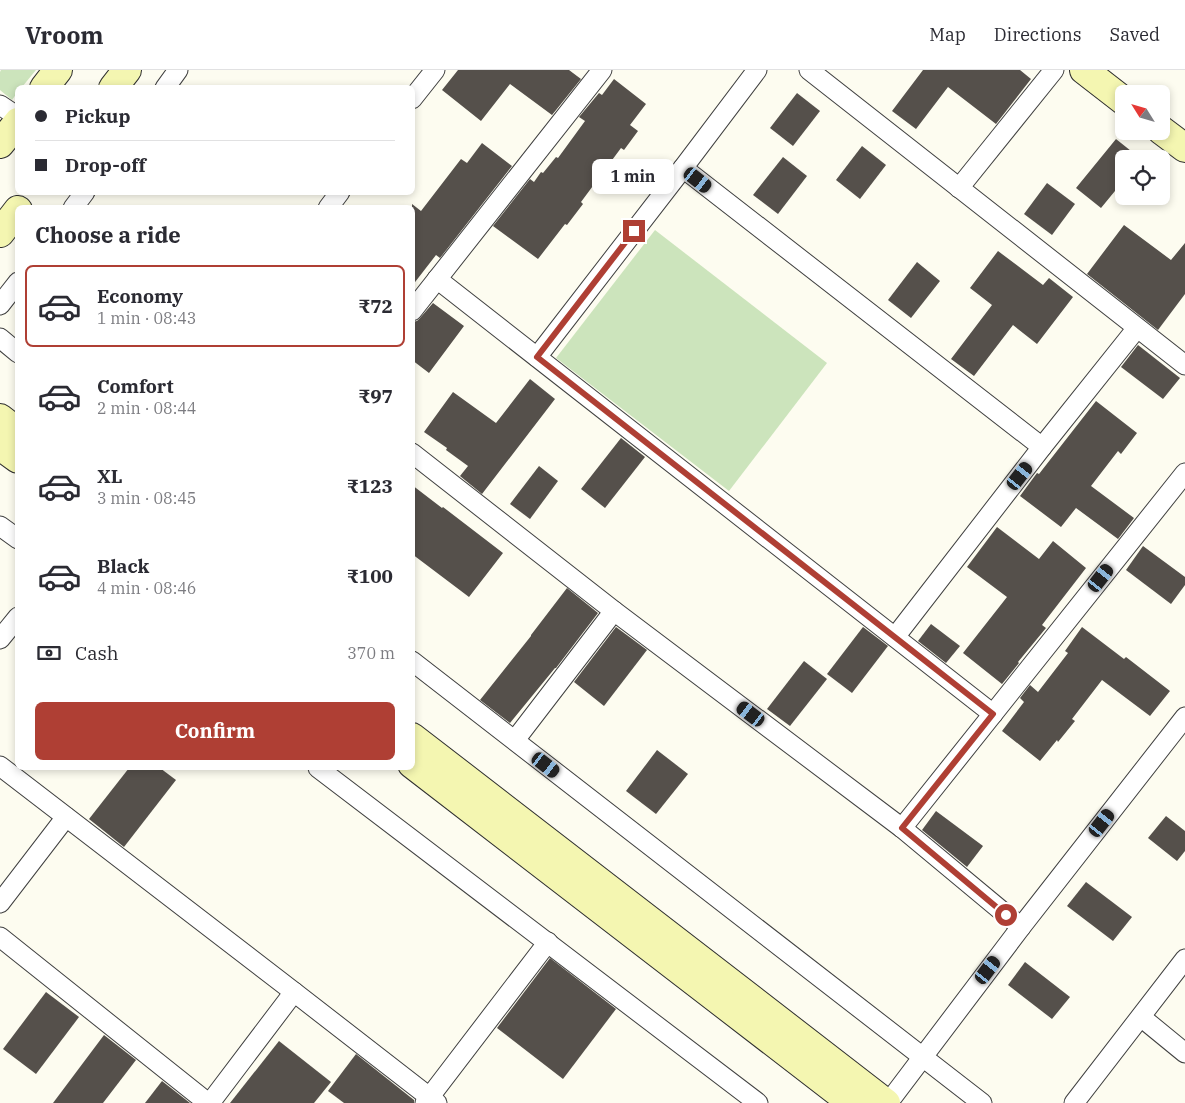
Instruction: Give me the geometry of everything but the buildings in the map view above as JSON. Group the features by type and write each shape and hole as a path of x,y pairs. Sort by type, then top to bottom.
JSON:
{"street":[{"path":"46,85 58,70"},
{"path":"115,85 127,70"},
{"path":"167,85 178,70"},
{"path":"415,95 435,70"},
{"path":"415,307 602,70"},
{"path":"537,357 757,70"},
{"path":"809,70 1185,365"},
{"path":"959,188 1054,70"},
{"path":"1084,70 1115,94"},
{"path":"0,104 15,116"},
{"path":"0,144 15,126"},
{"path":"1170,137 1185,148"},
{"path":"683,168 1042,447"},
{"path":"0,233 15,214"},
{"path":"438,279 993,714"},
{"path":"0,305 15,286"},
{"path":"895,637 1137,328"},
{"path":"0,338 15,350"},
{"path":"0,418 15,430"},
{"path":"0,446 15,457"},
{"path":"415,456 614,611 902,828 1021,927"},
{"path":"902,828 1185,473"},
{"path":"0,526 15,537"},
{"path":"515,740 614,611"},
{"path":"0,639 15,621"},
{"path":"415,663 982,1103"},
{"path":"415,740 887,1103 1021,927 1184,719"},
{"path":"0,766 294,992 430,1101 548,942"},
{"path":"415,766 852,1103"},
{"path":"321,770 758,1103"},
{"path":"0,903 66,817"},
{"path":"0,937 209,1103 294,992"},
{"path":"1074,1103 1185,959"},
{"path":"1140,1017 1185,1053"}],"green space":[{"path":"1,70 36,70 24,85 15,85 15,96 12,100 0,90"},
{"path":"655,230 827,363 729,491 556,358"}],"route":[{"path":"634,231 537,357 993,714 902,828 1006,915"}]}
